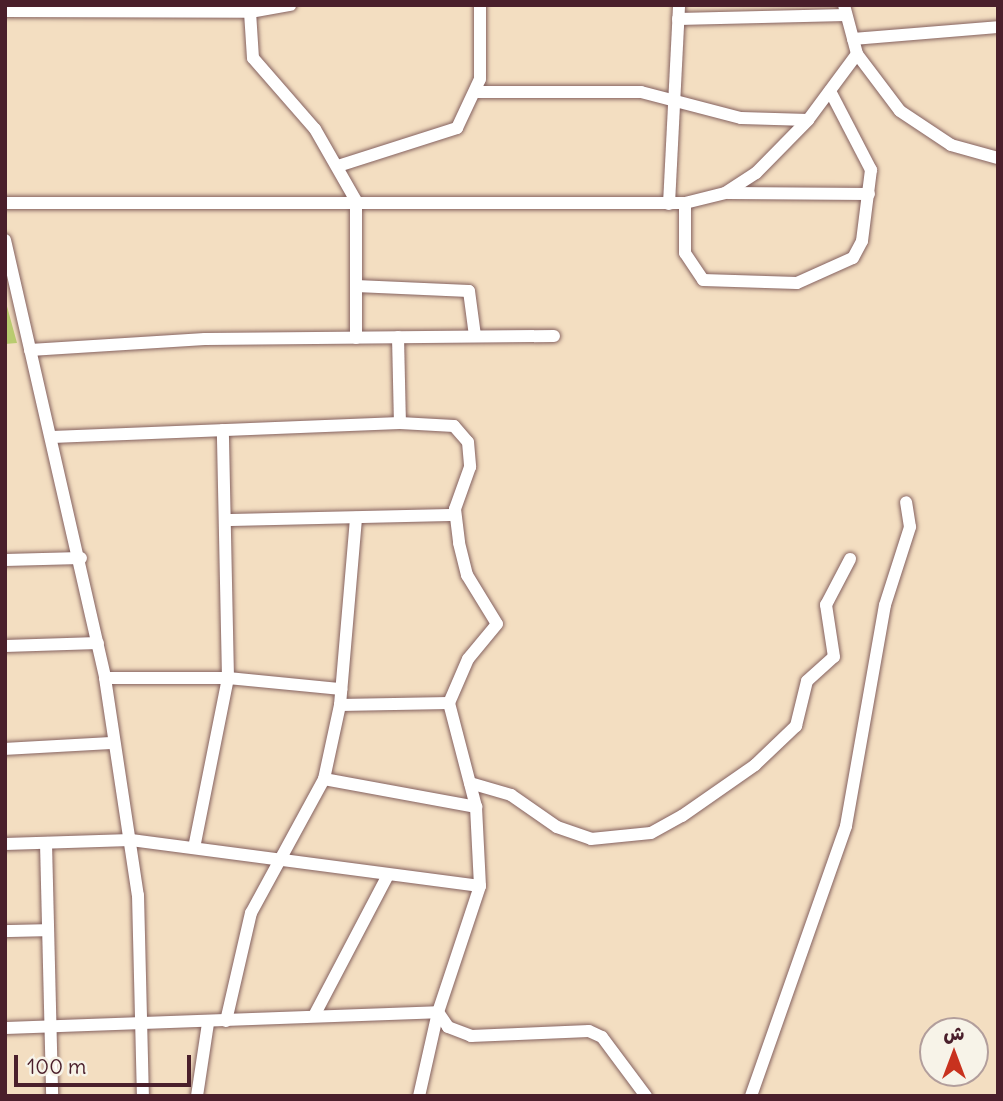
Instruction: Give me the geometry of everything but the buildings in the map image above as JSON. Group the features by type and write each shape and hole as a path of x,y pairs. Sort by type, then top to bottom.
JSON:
{"street":[{"path":"5,11 250,9 290,5"},
{"path":"338,166 457,128 476,92 480,5"},
{"path":"669,204 679,5"},
{"path":"250,9 253,58 309,121 338,166 356,201 356,338"},
{"path":"678,19 845,10 857,54 900,111 922,129 998,158"},
{"path":"853,39 998,27"},
{"path":"5,203 685,203 725,192 756,173 808,120 857,54"},
{"path":"476,92 634,91 741,118 808,120"},
{"path":"685,203 685,253 695,276 715,283 797,283 853,258 869,194 870,160 830,91"},
{"path":"725,192 869,194"},
{"path":"5,240 81,558 105,678 131,840 144,1096"},
{"path":"356,286 469,291 475,337"},
{"path":"30,350 205,339 554,336"},
{"path":"398,337 400,423"},
{"path":"52,438 400,423 449,424 468,442 470,467 455,515 467,575 497,624 468,659 449,703 476,807 480,886 438,1012 419,1096"},
{"path":"194,848 228,678 223,430"},
{"path":"751,1096 846,826 885,605 910,527 906,502"},
{"path":"226,520 455,515"},
{"path":"226,1021 236,960 275,861 324,779 340,705 356,518"},
{"path":"5,560 81,558"},
{"path":"470,783 512,795 557,827 591,839 651,833 682,816 755,765 796,726 807,681 834,657 827,605 850,559"},
{"path":"5,646 98,643"},
{"path":"105,678 228,678 341,689"},
{"path":"340,705 449,703"},
{"path":"5,749 114,743"},
{"path":"324,779 476,807"},
{"path":"5,844 131,840 480,886"},
{"path":"46,843 52,1096"},
{"path":"315,1014 388,875"},
{"path":"5,931 48,930"},
{"path":"5,1028 208,1023 315,1014 438,1012"},
{"path":"438,1012 449,1027 471,1036 589,1031 602,1037 646,1096"},
{"path":"197,1096 208,1023"}],"green space":[{"path":"5,299 17,343 5,344"}]}
